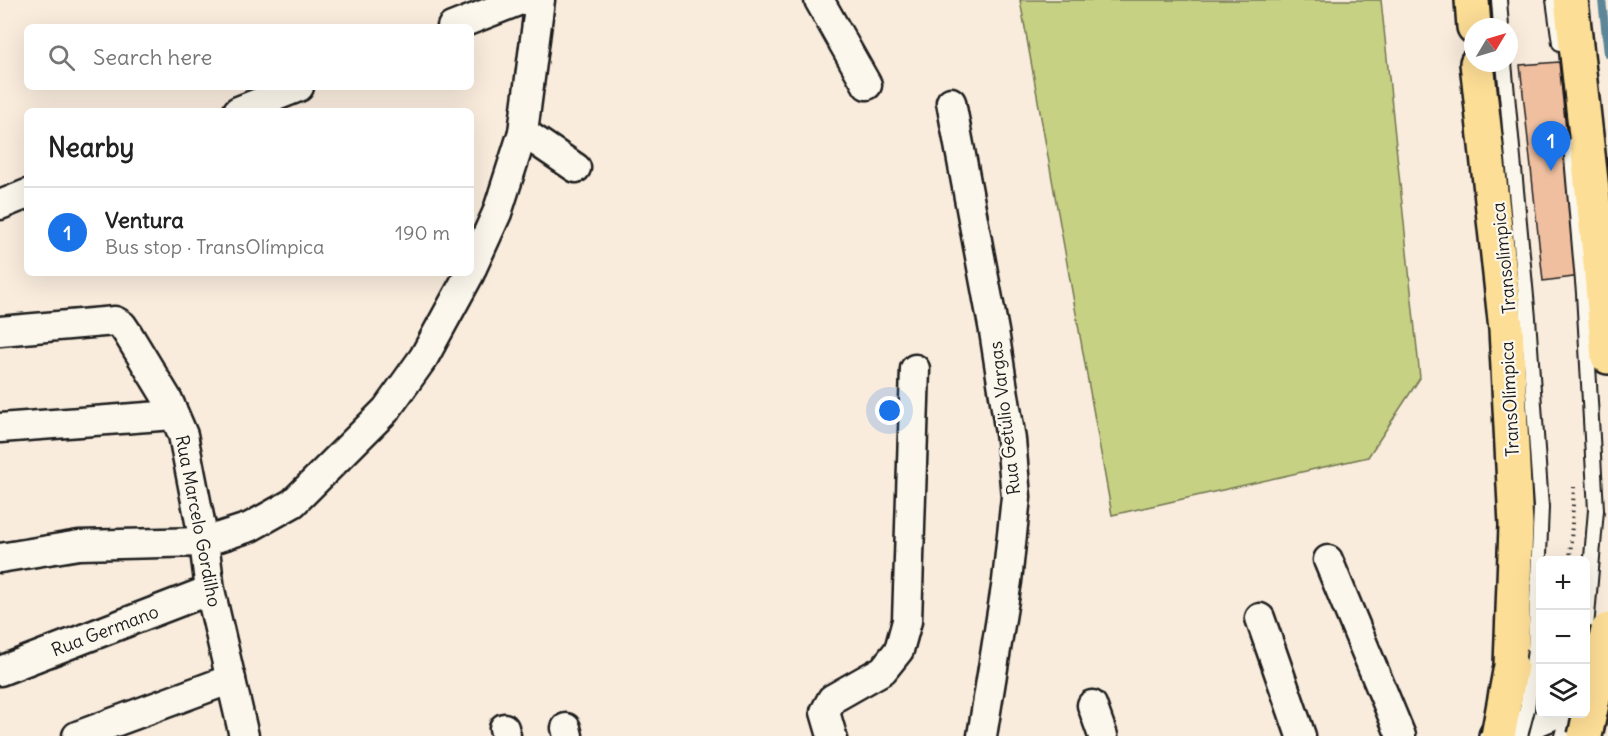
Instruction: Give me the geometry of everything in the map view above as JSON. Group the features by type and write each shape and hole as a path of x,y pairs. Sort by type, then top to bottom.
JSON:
{"highway":[{"path":"1472,0 1473,18"},
{"path":"1571,0 1600,262 1608,357"},
{"name":"TransOlímpica","path":"1478,72 1506,329 1523,658 1497,736"},
{"path":"1585,736 1608,630"}],"main road":[{"path":"1590,696 1608,689"},
{"path":"1497,736 1540,718"}],"street":[{"path":"460,24 521,0"},
{"path":"474,263 497,213 523,132 540,0"},
{"path":"819,0 867,85"},
{"path":"246,108 291,90"},
{"name":"Rua Getúlio Vargas","path":"951,102 994,331 1011,440 1016,497 1006,581 981,736"},
{"path":"523,132 576,168"},
{"path":"0,205 24,195"},
{"path":"0,558 80,545 204,542 250,527 293,503 386,410 424,357 468,276"},
{"name":"Rua Marcelo Gordilho","path":"0,331 115,321 128,334 168,400 183,435 204,542 210,590 244,736"},
{"path":"832,736 825,712 832,699 883,670 899,650 907,621 915,369"},
{"path":"0,428 174,415"},
{"path":"1328,560 1401,736"},
{"name":"Rua Germano","path":"0,671 210,590"},
{"path":"1260,618 1301,736"},
{"path":"77,736 231,679"},
{"path":"1092,705 1103,736"}],"lane":[{"path":"1498,0 1500,18"},
{"path":"1554,0 1562,57"},
{"name":"Transolímpica","path":"1505,72 1528,318 1541,507 1523,658 1527,709 1520,736"},
{"path":"1569,127 1584,293 1596,510 1588,610"},
{"path":"1562,736 1567,718"}],"path":[{"path":"1570,556 1574,485"}],"green space":[{"path":"1020,0 1381,0 1420,378 1368,457 1112,515"}],"building":[{"path":"1559,62 1581,276 1543,281 1520,65"}],"waterway":[{"path":"1602,0 1608,54"}],"place":[{"name":"Ventura","path":"1551,171"}]}
